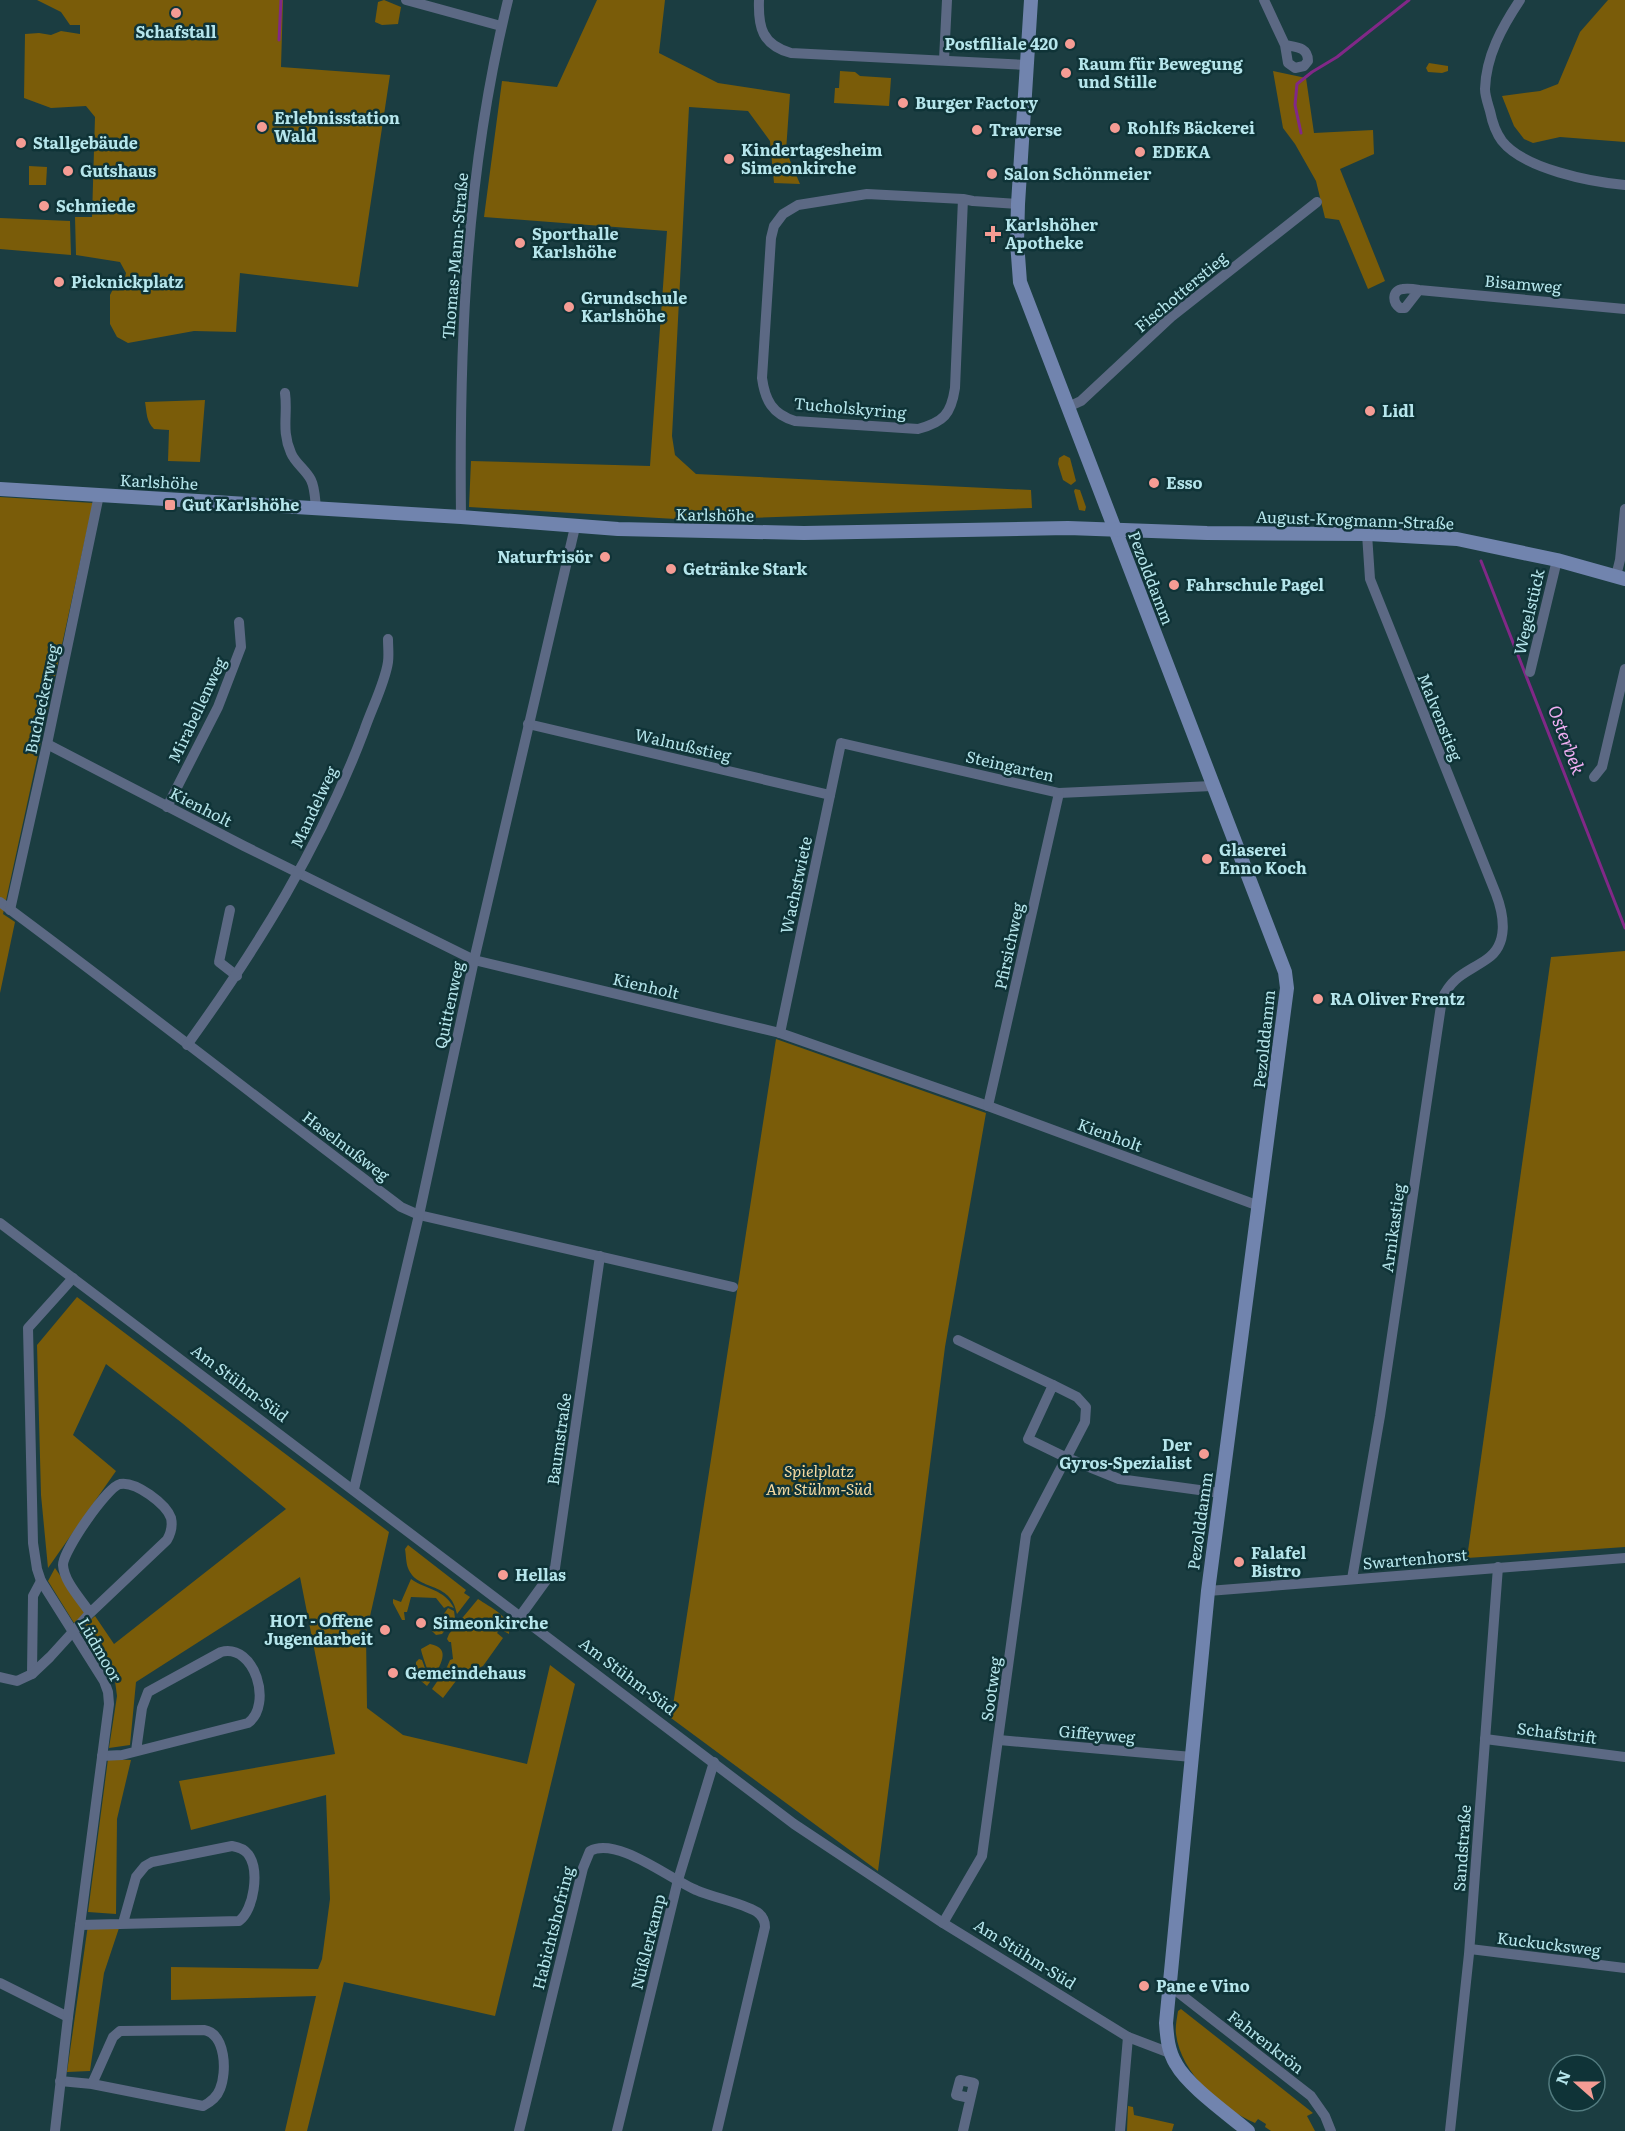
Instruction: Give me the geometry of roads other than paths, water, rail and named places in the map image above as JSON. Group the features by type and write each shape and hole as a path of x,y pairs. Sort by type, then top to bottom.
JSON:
{"street":[{"path":"406,0 501,26"},
{"name":"Thomas-Mann-Straße","path":"461,516 463,314 469,225 482,130 508,0"},
{"path":"759,0 758,20 763,34 782,50 791,53 1027,65"},
{"path":"944,60 947,0"},
{"name":"Pezolddamm","path":"1031,0 1018,204 1017,242 1020,282 1285,972 1287,988 1208,1591 1166,2023 1170,2053"},
{"path":"1264,0 1285,45"},
{"path":"1520,0 1494,45 1485,90 1492,122 1502,141 1513,152 1541,166 1607,184 1625,185"},
{"name":"Tucholskyring","path":"963,199 955,388 952,404 946,416 930,426 918,429 795,421 783,417 770,407 764,394 762,378 769,271 774,226 783,214 798,205 867,194 963,199 1018,204"},
{"name":"Fischotterstieg","path":"1068,407 1081,401 1171,317 1317,202"},
{"name":"Bisamweg","path":"1419,290 1625,309"},
{"path":"285,393 287,404 284,422 285,435 292,456 310,479 316,508"},
{"name":"Karlshöhe","path":"0,489 461,516 574,527 725,532 1068,528 1115,530"},
{"name":"Bucheckerweg","path":"10,910 99,495"},
{"path":"1620,577 1625,510"},
{"name":"Quittenweg","path":"354,1489 419,1215 474,960 574,527"},
{"name":"August-Krogmann-Straße","path":"1115,530 1368,534 1457,539 1557,560 1620,577"},
{"name":"Malvenstieg","path":"1368,534 1370,579 1501,907"},
{"name":"Wegelstück","path":"1530,672 1557,560"},
{"name":"Mirabellenweg","path":"167,807 218,707 241,647 239,622"},
{"name":"Mandelweg","path":"188,1045 237,976 299,872 336,799 388,663 388,639"},
{"path":"1594,777 1602,767 1625,669"},
{"name":"Walnußstieg","path":"528,724 830,795"},
{"name":"Steingarten","path":"841,743 1059,793 1212,786"},
{"name":"Wachstwiete","path":"780,1033 841,743"},
{"name":"Kienholt","path":"47,744 167,807 474,960 780,1033 988,1106 1259,1206"},
{"name":"Pfirsichweg","path":"988,1106 1059,793"},
{"name":"Haselnußweg","path":"0,902 147,1011 188,1045 401,1207 419,1215 733,1287"},
{"name":"Arnikastieg","path":"1352,1579 1380,1416 1442,999 1448,986 1460,974 1489,958 1499,944 1504,926 1501,907"},
{"path":"230,910 219,962 237,976"},
{"name":"Am Stühm-Süd","path":"0,1223 794,1824 943,1923 1128,2037 1170,2053"},
{"name":"Baumstraße","path":"521,1616 555,1568 600,1256"},
{"name":"Lüdmoor","path":"55,2131 109,1704 104,1681 41,1581 33,1543 28,1328 74,1278"},
{"path":"958,1340 1053,1385 1028,1438 1067,1458 1119,1479 1221,1493"},
{"name":"Sootweg","path":"943,1923 982,1856 1026,1534 1085,1422 1086,1407 1077,1396 1053,1385"},
{"path":"0,1677 17,1680 32,1674 50,1658 90,1613 165,1542 171,1533 172,1522 168,1512 137,1486 121,1484 110,1490 64,1558 66,1577 90,1613"},
{"name":"Swartenhorst","path":"1208,1591 1625,1558"},
{"name":"Sandstraße","path":"1450,2131 1470,1949 1498,1567"},
{"path":"32,1674 33,1596 41,1581"},
{"path":"102,1756 122,1755 244,1725 252,1721 257,1714 260,1702 256,1678 249,1662 234,1651 221,1652 148,1692 142,1708 136,1751"},
{"name":"Schafstrift","path":"1485,1738 1625,1757"},
{"name":"Giffeyweg","path":"999,1740 1192,1757"},
{"name":"Nüßlerkamp","path":"617,2131 678,1880 714,1762"},
{"path":"80,1924 239,1921 246,1914 252,1902 253,1870 250,1856 243,1850 232,1846 147,1864 136,1877 123,1923"},
{"name":"Habichtshofring","path":"519,2131 583,1868 588,1854 599,1848 615,1850 655,1867 705,1894 755,1911 763,1918 766,1925 717,2131"},
{"name":"Kuckucksweg","path":"1470,1949 1625,1968"},
{"path":"0,1983 68,2017"},
{"name":"Fahrenkrön","path":"1170,1986 1311,2096 1325,2116 1331,2131"},
{"path":"60,2081 92,2084 203,2106 215,2098 221,2086 223,2063 220,2044 216,2036 204,2030 120,2031 113,2037 92,2084"},
{"path":"1120,2131 1128,2037"},
{"path":"1170,2053 1186,2078 1248,2131"},
{"path":"963,2131 970,2098"}],"waterway":[{"path":"279,40 281,0"},
{"path":"1301,133 1295,105 1297,84 1337,57 1409,0"},
{"name":"Osterbek","path":"1481,561 1625,928"}],"place":[{"name":"Schafstall","path":"176,13"},
{"name":"Postfiliale 420","path":"1070,44"},
{"name":"Raum für Bewegung und Stille","path":"1066,73"},
{"name":"Burger Factory","path":"903,103"},
{"name":"Erlebnisstation Wald","path":"262,127"},
{"name":"Rohlfs Bäckerei","path":"1115,128"},
{"name":"Traverse","path":"977,130"},
{"name":"Stallgebäude","path":"21,143"},
{"name":"EDEKA","path":"1140,152"},
{"name":"Kindertagesheim Simeonkirche","path":"729,159"},
{"name":"Gutshaus","path":"68,171"},
{"name":"Salon Schönmeier","path":"992,174"},
{"name":"Schmiede","path":"44,206"},
{"name":"Karlshöher Apotheke","path":"993,234"},
{"name":"Sporthalle Karlshöhe","path":"520,243"},
{"name":"Picknickplatz","path":"59,282"},
{"name":"Grundschule Karlshöhe","path":"569,307"},
{"name":"Lidl","path":"1370,411"},
{"name":"Esso","path":"1154,483"},
{"name":"Gut Karlshöhe","path":"170,505"},
{"name":"Naturfrisör","path":"605,557"},
{"name":"Getränke Stark","path":"671,569"},
{"name":"Fahrschule Pagel","path":"1174,585"},
{"name":"Glaserei Enno Koch","path":"1207,859"},
{"name":"RA Oliver Frentz","path":"1318,999"},
{"name":"Der Gyros-Spezialist","path":"1204,1454"},
{"name":"Falafel Bistro","path":"1239,1562"},
{"name":"Hellas","path":"503,1575"},
{"name":"Simeonkirche","path":"421,1623"},
{"name":"HOT - Offene Jugendarbeit","path":"385,1630"},
{"name":"Gemeindehaus","path":"393,1673"},
{"name":"Pane e Vino","path":"1144,1986"}],"park label":[{"name":"Spielplatz Am Stühm-Süd","path":"819,1480"}]}
